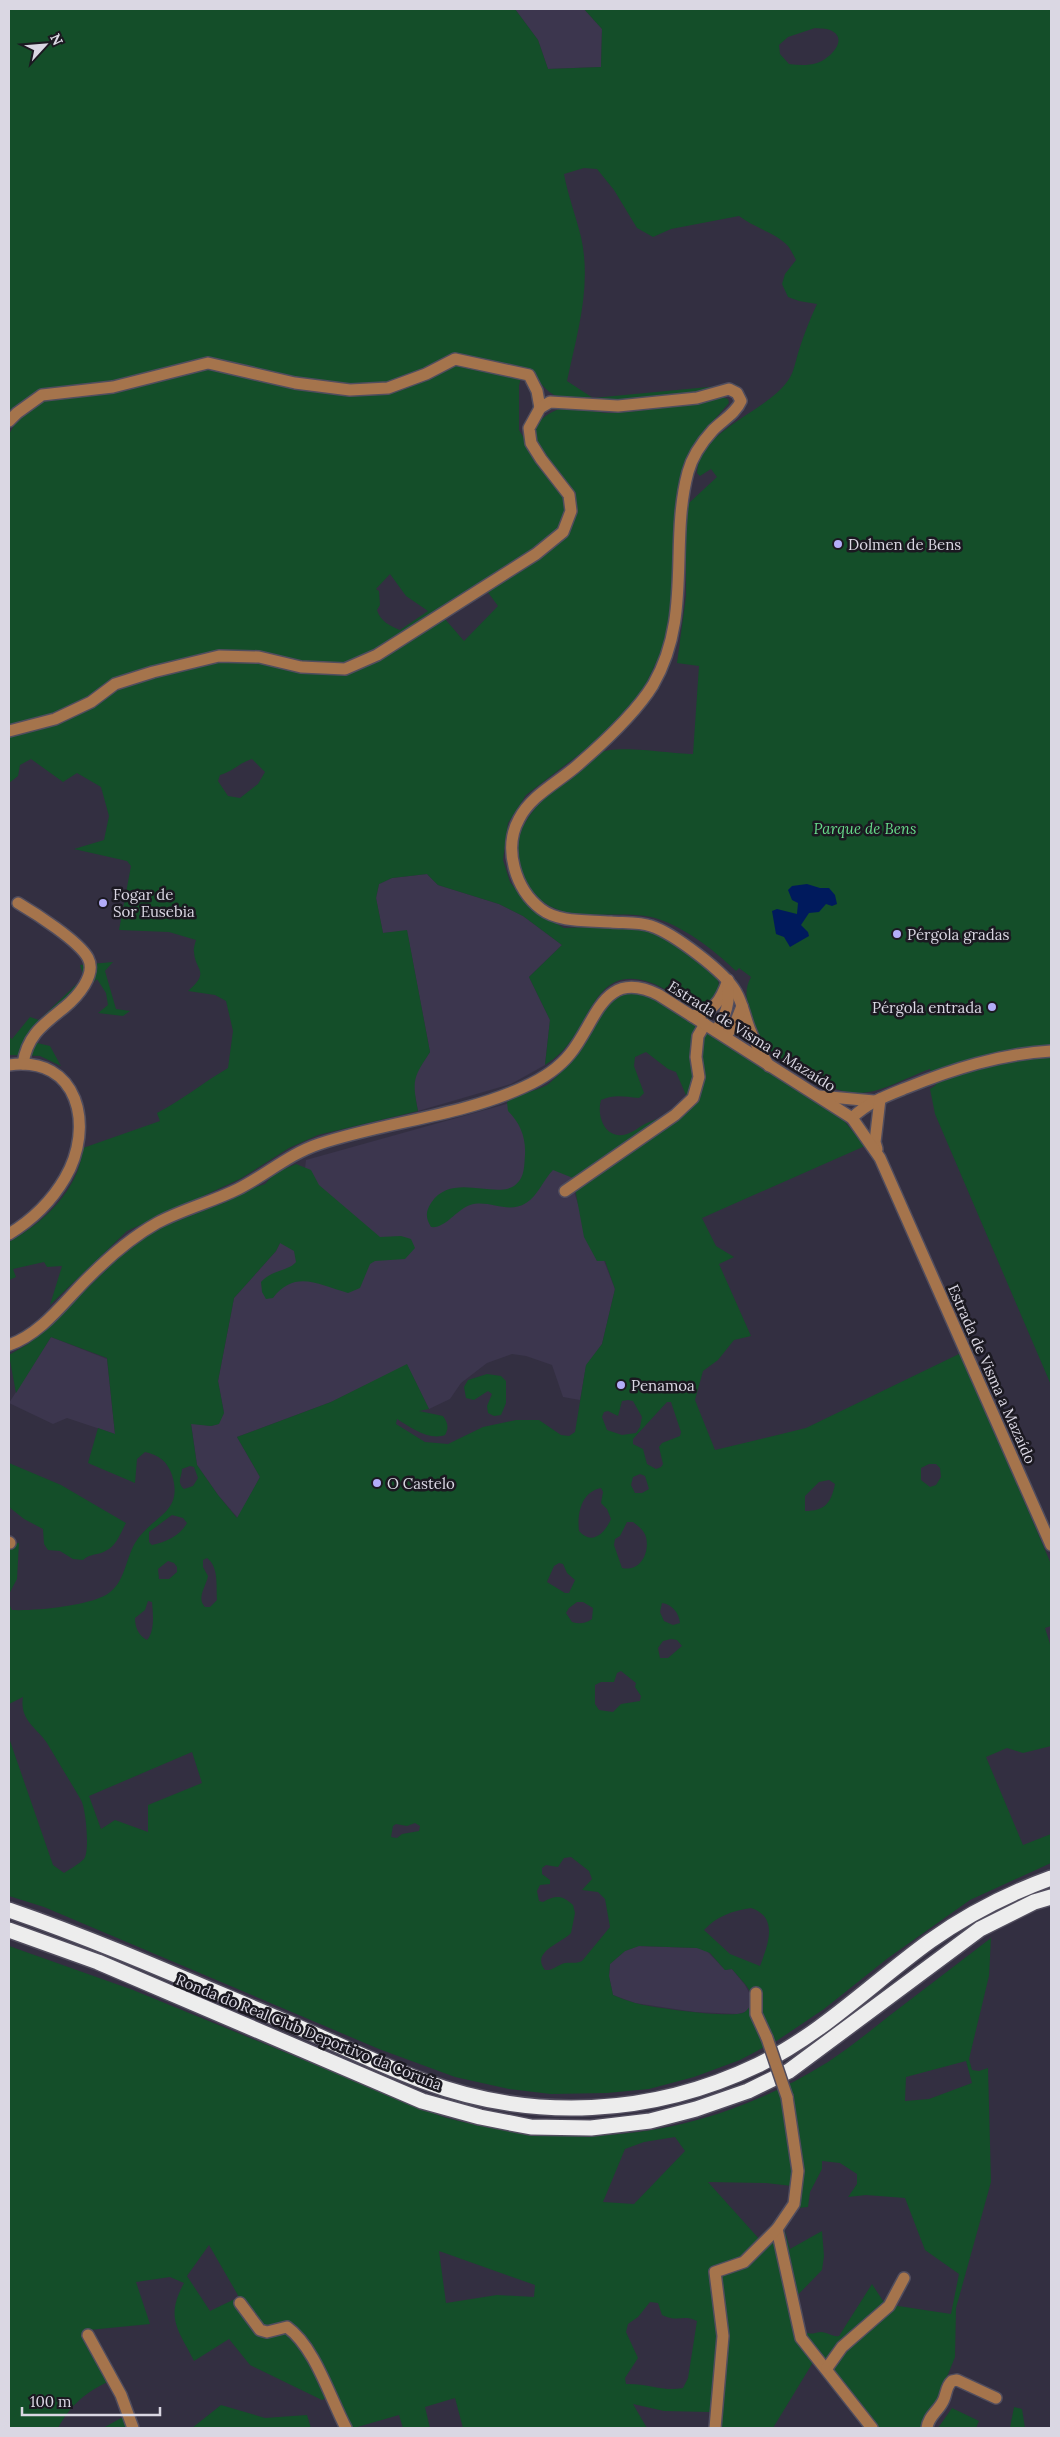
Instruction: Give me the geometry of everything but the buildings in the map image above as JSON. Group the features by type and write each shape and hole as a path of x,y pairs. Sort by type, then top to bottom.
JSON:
{"highway":[{"name":"Ronda do Real Club Deportivo da Coruña","path":"9,1910 103,1945 425,2081 488,2099 558,2109 631,2105 678,2096 758,2065 797,2044 824,2025 929,1942 977,1910 1016,1891 1051,1878"},
{"name":"Ronda do Real Club Deportivo da Coruña","path":"9,1930 98,1962 422,2101 480,2117 531,2127 591,2128 650,2121 696,2109 748,2091 789,2071 980,1929 1034,1902 1051,1897"}],"street":[{"path":"9,421 17,413 42,396 113,387 208,363 295,383 350,390 388,388 426,374 455,358 529,375 537,391 540,408"},
{"path":"9,731 55,719 91,702 115,684 153,672 219,656 259,657 301,667 345,669 378,655 536,554 563,532 571,511 569,495 531,443 529,428 540,408 550,402 618,406 697,398 729,389 737,393 741,400 738,408 713,430 688,470 681,521 679,597 667,653 652,685 633,710 579,764 534,799 518,819 511,844 514,869 526,893 540,909 557,918 651,926 713,966 728,980 742,1006 751,1033 769,1066"},
{"path":"18,903 72,942 88,958 90,968 88,979 69,1003 40,1027 26,1047 23,1064"},
{"path":"692,1016 714,1007 721,998 728,980"},
{"path":"720,1034 730,998 728,980"},
{"name":"Estrada de Visma a Mazaído","path":"9,1345 23,1340 36,1330 112,1255 139,1234 158,1223 240,1188 294,1155 320,1144 519,1090 545,1076 572,1052 602,1001 617,990 631,988 650,990 852,1118 880,1158 1051,1545"},
{"path":"720,1034 734,1026 742,1006"},
{"path":"566,1191 669,1119 693,1098 698,1077 696,1057 698,1036 704,1024"},
{"path":"852,1118 877,1100 967,1065 1004,1056 1051,1051"},
{"path":"9,1065 23,1064 46,1067 66,1082 76,1102 79,1121 78,1141 70,1169 58,1190 40,1211 9,1234"},
{"path":"819,1096 877,1100"},
{"path":"877,1100 875,1142 880,1158"},
{"path":"715,2428 722,2336 715,2272 744,2262 777,2229 790,2214 797,2189 794,2140 787,2097 756,2014 756,1993"},
{"path":"777,2229 801,2338 827,2368 872,2428"},
{"path":"827,2368 842,2348 889,2306 904,2278"},
{"path":"240,2302 260,2330 268,2332 287,2327 294,2332 313,2358 346,2428"},
{"path":"88,2336 121,2394 133,2428"},
{"path":"927,2428 930,2420 944,2401 948,2386 952,2380 957,2380 996,2398"}],"shaded area":[{"path":"515,9 584,9 602,29 601,67 548,69 538,40"},
{"path":"427,874 438,885 499,904 523,916 562,945 529,977 550,1020 545,1065 511,1084 418,1111 413,1085 417,1071 430,1052 407,931 383,933 376,898 379,884 392,878"},
{"path":"807,884 820,888 829,888 835,895 837,904 832,906 826,904 819,912 809,913 801,925 808,932 809,936 790,947 784,937 776,934 772,911 777,909 797,914 798,903 792,900 788,890 792,886"},
{"path":"517,1101 573,1178 575,1195 597,1261 604,1261 615,1289 602,1344 586,1366 580,1400 563,1397 552,1365 526,1356 512,1354 487,1363 461,1383 450,1399 429,1409 407,1365 331,1402 237,1437 260,1477 238,1518 218,1495 197,1465 191,1423 211,1426 218,1424 224,1413 218,1381 234,1298 276,1251 301,1201 306,1160"},
{"path":"51,1337 107,1359 115,1434 67,1418 53,1424 9,1403"},
{"path":"638,1946 706,1950 725,1970 732,1969 745,1985 752,1998 751,2006 745,2012 738,2014 695,2012 635,2003 613,1995 609,1976 610,1964 625,1951"}],"green space":[{"name":"Parque de Bens","path":"9,9 515,9 538,40 548,69 601,67 602,29 584,9 1051,9 1051,1385 935,1114 930,1089 936,1085 930,1069 885,1088 867,1092 846,1092 817,1082 775,1055 758,1035 747,1000 747,986 751,977 739,968 736,971 696,939 662,920 634,915 583,914 566,912 551,907 538,898 527,883 520,866 517,850 520,835 526,821 535,808 559,785 599,753 619,749 693,754 699,666 677,663 686,596 686,519 689,503 717,477 711,469 700,476 697,473 701,457 722,432 766,402 789,379 817,304 788,297 782,284 785,274 796,260 784,242 739,216 671,229 653,237 637,228 614,190 597,169 584,168 564,174 581,237 585,274 579,328 567,381 593,398 740,384 650,397 585,400 554,395 532,373 523,367 519,386 519,430 542,468 561,489 569,508 576,493 546,459 536,439 536,430 540,421 553,411 569,407 608,413 665,407 721,397 728,399 729,403 699,437 686,463 680,485 674,537 673,592 666,642 641,694 594,743 526,795 508,823 503,860 510,882 532,910 564,928 622,926 650,931 669,941 705,966 718,980 720,992 711,1003 699,1010 649,982 634,979 622,980 612,984 596,1000 570,1042 545,1065 550,1020 529,977 562,945 523,916 499,904 438,885 427,874 392,878 379,884 376,898 383,933 407,930 430,1052 415,1080 418,1111 318,1135 289,1148 240,1179 127,1231 50,1305 62,1266 47,1267 44,1262 13,1269 16,1277 9,1280 9,1242 34,1225 57,1204 75,1178 83,1148 160,1121 157,1113 228,1068 233,1031 226,1001 215,995 188,991 199,979 200,975 194,951 196,940 169,932 119,930 131,866 127,861 74,849 104,840 109,816 101,787 77,773 63,782 31,759 20,765 18,776 9,783 9,434 15,424 9,423","holes":["815,28 827,29 836,34 838,44 836,49 822,61 806,65 789,64 780,54 779,45 788,37","390,574 406,596 428,611 400,630 386,623 378,614 377,610 380,605 379,591 376,589","487,591 498,606 464,641 445,619","252,759 265,772 258,784 240,798 228,796 218,781 220,775"]},
{"path":"113,962 105,971 116,1009 130,1011 123,1016 98,1013 108,1005 106,993 97,979 35,1038 37,1043 50,1046 61,1066 40,1056 9,1055 9,1037 12,1039 30,1017 39,1020 84,977 80,965"},
{"path":"628,993 647,995 840,1116 865,1146 702,1218 716,1246 734,1257 719,1264 751,1336 734,1340 718,1360 703,1371 695,1400 715,1450 806,1428 961,1353 1051,1564 1051,1626 1045,1628 1051,1647 1051,1746 1023,1753 1007,1748 986,1757 1023,1845 1051,1834 1051,1863 970,1900 888,1958 824,2009 778,2040 740,2060 694,2077 649,2089 607,2093 551,2094 509,2089 455,2077 379,2049 44,1907 9,1896 9,1738 53,1865 64,1873 84,1859 87,1848 87,1830 81,1800 47,1743 26,1718 22,1705 23,1697 9,1704 9,1604 12,1610 47,1609 74,1605 106,1595 117,1585 121,1578 135,1543 170,1506 174,1498 175,1488 168,1466 162,1459 150,1453 145,1452 137,1459 135,1483 88,1463 98,1428 115,1434 107,1358 51,1337 16,1393 9,1355 28,1344 43,1331 131,1246 157,1229 226,1202 247,1190 265,1184 275,1173 296,1164 311,1170 319,1185 380,1237 401,1236 411,1239 415,1248 405,1259 375,1261 370,1264 360,1288 348,1293 317,1283 299,1282 290,1284 281,1289 273,1298 266,1299 262,1292 261,1282 296,1262 294,1251 280,1243 276,1251 234,1298 218,1381 224,1413 219,1424 211,1426 191,1424 197,1465 237,1518 260,1477 237,1437 331,1402 407,1364 429,1409 419,1411 443,1416 447,1423 445,1435 433,1436 426,1435 397,1419 396,1424 425,1442 448,1444 483,1427 516,1420 539,1420 561,1435 569,1436 575,1432 586,1365 602,1344 615,1289 605,1261 597,1261 584,1237 573,1178 553,1170 534,1196 526,1203 512,1208 485,1204 470,1205 436,1227 431,1227 427,1218 427,1212 431,1203 440,1194 450,1189 461,1187 495,1190 505,1189 518,1183 524,1168 524,1142 519,1125 508,1111 507,1102 547,1085 555,1078 575,1057 600,1015 617,998","holes":["646,1052 668,1069 676,1072 686,1095 675,1110 644,1124 630,1133 620,1135 608,1131 601,1120 601,1100 615,1096 639,1098 644,1093 634,1066 635,1057","622,1401 633,1401 642,1417 640,1427 636,1433 622,1435 607,1430 602,1417 604,1412 608,1411 618,1416","667,1402 671,1402 681,1432 680,1436 662,1443 659,1447 663,1464 661,1467 656,1469 647,1464 643,1449 633,1444 633,1439","929,1464 936,1464 940,1468 941,1477 936,1485 930,1487 921,1480 921,1468","190,1466 194,1467 198,1478 193,1486 184,1489 180,1482 182,1469","640,1474 645,1476 649,1489 642,1493 635,1493 631,1485 633,1477","829,1480 835,1484 826,1505 812,1511 805,1511 805,1496 819,1482","601,1488 603,1492 601,1503 607,1509 611,1519 598,1536 589,1537 579,1531 580,1511 585,1499 594,1490","172,1515 183,1518 187,1523 172,1538 152,1545 149,1542 149,1532","627,1522 633,1522 641,1528 646,1537 645,1555 639,1564 634,1567 622,1568 614,1545 615,1539 620,1536","207,1558 215,1572 217,1600 210,1607 205,1607 202,1604 201,1596 208,1576 203,1567 203,1560","168,1561 174,1563 177,1567 177,1572 169,1579 159,1579 158,1569","559,1563 563,1564 567,1573 575,1580 569,1593 565,1593 547,1582 554,1566","148,1601 152,1602 152,1627 147,1640 139,1633 135,1618 145,1610","577,1602 583,1602 593,1608 592,1619 580,1623 572,1622 566,1613","662,1603 669,1605 674,1610 680,1623 673,1625 664,1621 660,1612","677,1640 682,1646 668,1658 660,1658 658,1648 663,1641","621,1671 636,1683 635,1687 641,1696 640,1701 621,1704 613,1712 599,1710 595,1704 595,1685 601,1682 614,1682 617,1673","192,1752 202,1783 148,1805 148,1832 115,1820 101,1829 89,1796","415,1823 420,1826 419,1831 402,1834 397,1838 391,1837 393,1826 396,1824 407,1826","571,1857 589,1871 592,1879 582,1890 598,1892 605,1899 610,1927 582,1961 565,1963 548,1970 545,1970 541,1964 541,1958 549,1948 571,1933 575,1913 573,1905 566,1899 555,1897 543,1902 539,1901 537,1891 540,1885 550,1884 550,1880 542,1874 542,1868 546,1865 558,1867 564,1858","751,1908 760,1912 765,1918 769,1932 760,1966 730,1954 704,1930 714,1921 725,1915","639,1946 697,1948 710,1953 725,1970 732,1969 751,1993 752,2002 743,2013 722,2014 690,2012 644,2005 613,1995 609,1976 610,1964 625,1951"]},
{"path":"487,1374 501,1376 506,1381 506,1403 501,1415 494,1416 488,1413 487,1406 492,1394 488,1391 474,1400 466,1398 464,1387 468,1380"},
{"path":"9,1463 61,1485 126,1523 116,1541 106,1551 89,1556 83,1560 73,1559 60,1551 48,1550 44,1544 43,1529 24,1519 9,1507"},
{"path":"19,1543 17,1579 9,1594 9,1545"},
{"path":"991,1938 989,1976 969,2059 972,2070 979,2071 988,2068 991,2182 956,2308 955,2357 941,2392 940,2403 925,2428 868,2428 815,2359 773,2428 710,2428 711,2412 664,2411 633,2404 647,2428 463,2428 455,2398 425,2407 430,2428 403,2428 399,2415 354,2428 343,2428 327,2397 322,2400 250,2365 229,2339 194,2361 176,2323 175,2305 184,2283 170,2277 136,2282 150,2324 89,2330 137,2428 103,2428 125,2416 110,2381 80,2400 68,2412 58,2428 9,2428 9,1946 133,1990 443,2117 494,2128 544,2135 594,2136 642,2132 689,2122 736,2107 782,2087 844,2051","holes":["966,2061 972,2083 929,2099 905,2101 906,2077","675,2137 685,2151 634,2204 603,2202 625,2149 644,2142","822,2161 840,2163 857,2174 857,2184 848,2197 866,2195 905,2198 925,2250 959,2274 951,2314 885,2304 872,2284 839,2336 823,2332 811,2334 804,2332 789,2304 822,2270 824,2256 822,2231 790,2249 784,2228 797,2208 808,2207 810,2192 822,2169","708,2182 766,2183 792,2186 789,2209 761,2241","209,2245 239,2297 210,2311 187,2276","439,2251 535,2285 534,2297 497,2295 446,2303","650,2302 658,2303 662,2315 697,2321 688,2378 683,2388 669,2389 626,2384 625,2378 638,2358 626,2332 628,2324 638,2317"]},
{"path":"221,2405 265,2418 307,2415 311,2428 192,2428"},
{"path":"1014,2407 1022,2409 1025,2428 1010,2428"},
{"path":"952,2408 979,2421 976,2428 938,2428"}],"place":[{"name":"Dolmen de Bens","path":"838,544"},
{"name":"Fogar de Sor Eusebia","path":"103,903"},
{"name":"Pérgola gradas","path":"897,934"},
{"name":"Pérgola entrada","path":"992,1007"},
{"name":"Penamoa","path":"621,1385"},
{"name":"O Castelo","path":"377,1483"}]}
